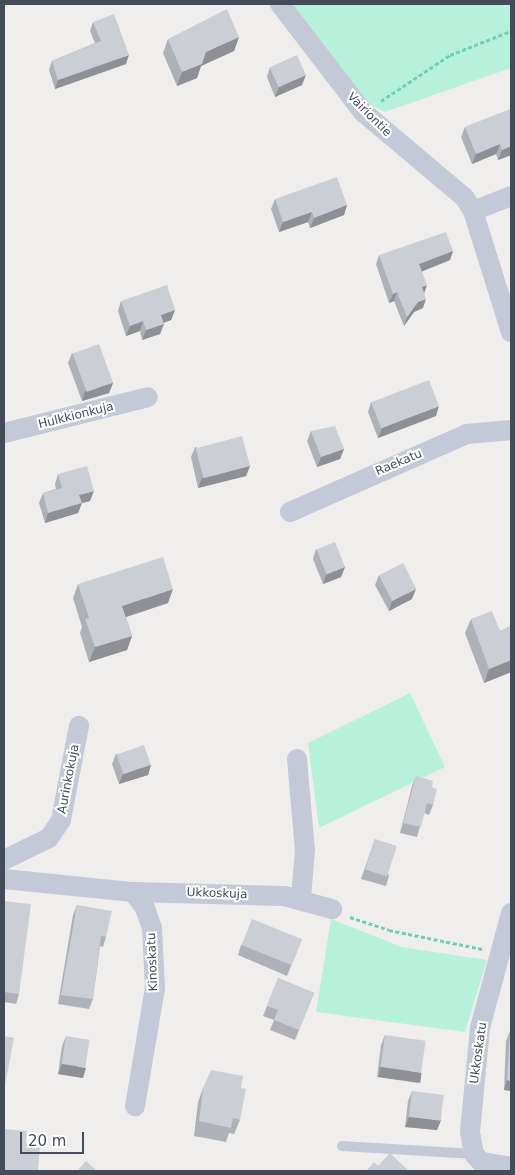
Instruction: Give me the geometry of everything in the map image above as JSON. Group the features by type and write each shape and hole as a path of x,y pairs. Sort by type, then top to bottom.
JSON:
{"street":[{"name":"Vairiontie","path":"280,4 364,112 448,182 473,211"},
{"path":"511,196 473,211 511,332"},
{"name":"Hulkkionkuja","path":"4,433 148,398"},
{"name":"Raekatu","path":"290,512 467,434 511,430"},
{"name":"Aurinkokuja","path":"4,860 49,838 61,820 79,726"},
{"path":"297,759 305,850 301,898"},
{"path":"4,879 133,892"},
{"name":"Ukkoskuja","path":"133,892 301,898 332,909"},
{"name":"Kinoskatu","path":"133,892 152,928 155,954 152,1024 135,1106"},
{"name":"Ukkoskatu","path":"474,1154 470,1132 476,1052 511,912"},
{"path":"474,1154 493,1167 511,1167"}],"lane":[{"path":"342,1146 474,1154"}],"path":[{"path":"364,112 450,55 511,31"},
{"path":"332,909 389,930 500,952"}],"green space":[{"path":"292,4 511,4 511,68 385,112 365,102"},
{"path":"410,693 445,767 319,828 308,743"},
{"path":"331,919 402,947 487,960 465,1032 316,1012"}],"building":[{"path":"227,9 239,37 206,52 202,64 182,72 168,39"},
{"path":"114,14 129,55 58,80 52,61 101,41 93,22"},
{"path":"297,55 306,75 279,87 270,67"},
{"path":"511,109 511,146 502,150 500,144 476,154 465,127"},
{"path":"337,177 347,205 314,218 312,212 283,222 275,199"},
{"path":"446,232 453,251 419,264 427,285 422,287 426,299 418,302 407,317 397,292 393,294 379,255"},
{"path":"167,285 175,310 161,315 164,324 146,330 143,321 130,326 121,301"},
{"path":"99,344 113,383 87,392 73,354"},
{"path":"429,380 439,406 381,428 371,402"},
{"path":"335,426 344,449 321,457 311,431"},
{"path":"242,436 250,466 204,478 196,448"},
{"path":"87,466 94,491 79,495 82,503 48,513 43,493 62,488 58,474"},
{"path":"335,542 345,567 327,575 316,549"},
{"path":"163,557 173,589 122,606 132,636 95,647 85,619 89,618 78,584"},
{"path":"403,563 416,589 392,601 379,575"},
{"path":"492,611 500,631 511,626 511,660 489,669 471,619"},
{"path":"144,745 151,765 123,774 117,754"},
{"path":"416,776 433,781 432,787 437,789 433,805 427,803 421,827 403,823"},
{"path":"375,839 397,846 387,877 365,869"},
{"path":"4,901 31,904 19,994 4,992"},
{"path":"77,905 112,911 106,937 101,936 93,999 61,995"},
{"path":"252,919 302,939 292,965 242,945"},
{"path":"278,978 314,993 299,1030 274,1020 278,1010 267,1006"},
{"path":"511,1031 511,1081 507,1080"},
{"path":"385,1035 426,1041 421,1072 381,1067"},
{"path":"4,1036 14,1038 5,1085 4,1085"},
{"path":"66,1036 90,1040 85,1067 62,1064"},
{"path":"211,1070 243,1076 241,1088 246,1089 240,1120 233,1118 231,1128 199,1121 203,1088"},
{"path":"412,1091 444,1095 441,1121 409,1117"},
{"path":"4,1129 27,1131 26,1144 40,1145 38,1171 4,1171"},
{"path":"390,1153 409,1171 366,1171 374,1162 378,1166"},
{"path":"86,1161 97,1171 77,1171"}]}
